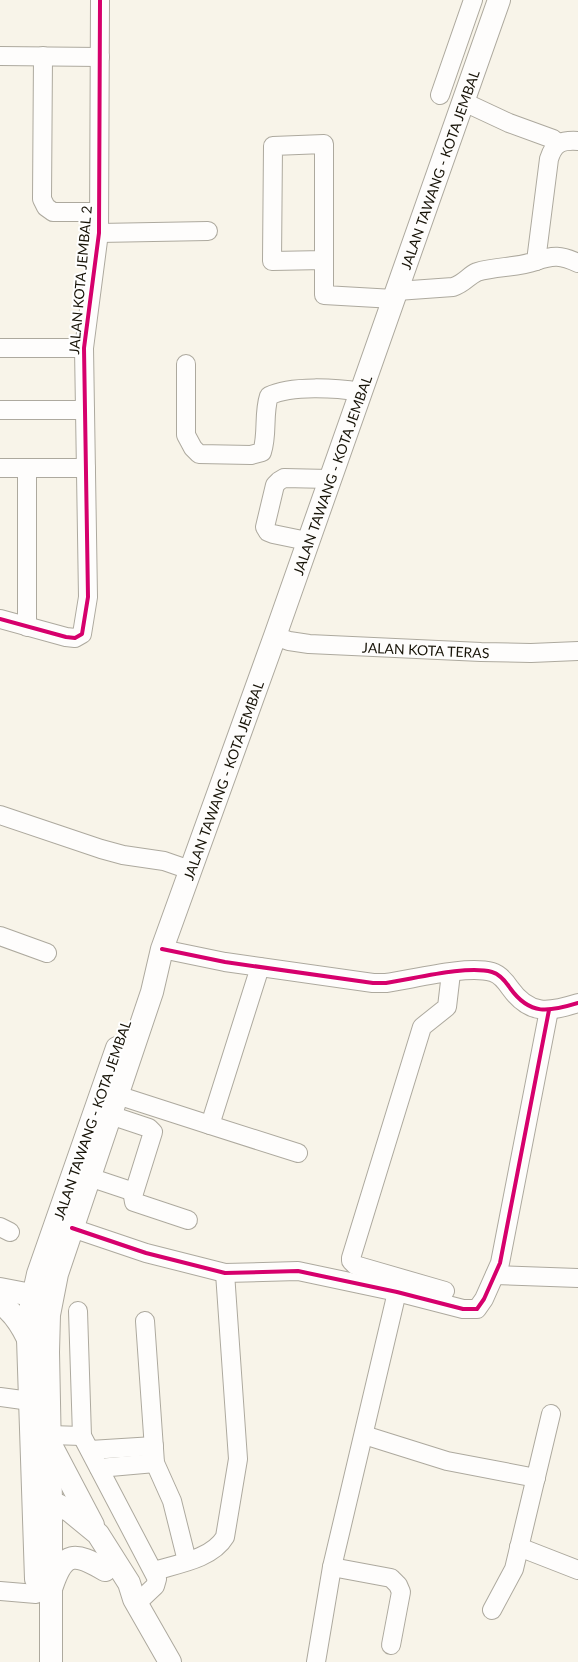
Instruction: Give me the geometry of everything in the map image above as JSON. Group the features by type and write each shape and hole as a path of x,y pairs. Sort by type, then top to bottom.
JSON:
{"main road":[{"name":"JALAN TAWANG - KOTA JEMBAL","path":"41,1305 58,1274 72,1228 152,992 162,949 275,636 329,479 464,102 496,1"},
{"name":"JALAN TAWANG - KOTA JEMBAL","path":"41,1305 38,1274 138,988 162,949"},
{"path":"0,1288 29,1280 38,1274"},
{"path":"0,1288 41,1305"},
{"path":"0,1302 41,1305"},
{"path":"0,1302 6,1307 28,1338"},
{"path":"39,1662 44,1593 43,1510 30,1401 28,1338 41,1305"},
{"path":"41,1305 48,1360 50,1439 43,1510"},
{"path":"50,1439 98,1534 129,1583 136,1601 170,1662"},
{"path":"43,1510 58,1505 70,1511 98,1534"},
{"path":"43,1510 71,1527 87,1544 105,1570"},
{"path":"51,1662 44,1593 61,1564 66,1560 82,1558 105,1570 110,1573 125,1594 136,1601"}],"street":[{"name":"JALAN KOTA JEMBAL 2","path":"28,627 75,638 82,634 88,597 84,348 99,233 100,0"},
{"path":"440,95 473,0"},
{"path":"0,56 100,57"},
{"path":"43,56 42,199 46,207 53,212 99,212"},
{"path":"464,102 509,123 553,139 558,143"},
{"path":"536,261 549,159 552,149 558,143 578,141"},
{"path":"324,260 272,261 273,146 324,144 324,260 324,295 396,295 453,287 462,285 475,273 522,265 556,256 566,257 578,263"},
{"path":"99,233 208,231"},
{"path":"0,348 84,348"},
{"path":"186,364 186,435 193,448 199,454 251,455 262,452 265,442 266,404 269,396 277,392 317,388 360,392"},
{"path":"0,410 85,410"},
{"path":"0,468 86,468"},
{"path":"0,619 28,627 27,468"},
{"path":"307,542 268,532 266,527 275,485 284,478 329,479"},
{"name":"JALAN KOTA TERAS","path":"275,636 289,641 309,644 531,653 578,651"},
{"path":"0,815 101,849 124,855 164,861 190,870"},
{"path":"0,936 48,953"},
{"path":"162,949 201,958 373,983 386,983 451,973 484,971 495,973 507,983 518,999 527,1006 538,1010 549,1010 578,1004"},
{"path":"210,1125 260,967"},
{"path":"451,973 447,1007 422,1027 352,1258 352,1261 356,1265 387,1285 463,1309 477,1309 484,1299 500,1263 549,1010"},
{"path":"114,1105 210,1125 298,1153"},
{"path":"114,1105 153,1132 133,1199 137,1203 188,1220"},
{"path":"90,1177 134,1192"},
{"path":"72,1228 146,1253 225,1273 298,1271 387,1285 445,1291"},
{"path":"154,1571 211,1552 222,1543 225,1537 238,1459 225,1273"},
{"path":"495,1275 578,1278"},
{"path":"316,1662 332,1567 353,1474 364,1436 387,1285"},
{"path":"78,1311 86,1443 157,1579 155,1586 136,1601"},
{"path":"145,1321 155,1454 172,1501 186,1561"},
{"path":"0,1396 30,1401"},
{"path":"492,1610 514,1569 551,1414"},
{"path":"364,1436 447,1461 536,1478"},
{"path":"50,1439 155,1454"},
{"path":"99,1468 155,1454"},
{"path":"519,1547 578,1570"},
{"path":"332,1567 391,1578 398,1585 401,1592 390,1645"},
{"path":"0,1591 44,1593"}],"cycle path":[{"path":"0,619 66,637 75,638 82,634 88,597 84,348 99,233 100,0"},
{"path":"162,949 225,962 373,983 386,983 454,971 481,970 497,974 517,997 533,1007 549,1010 578,1003"},
{"path":"72,1228 146,1253 225,1273 298,1271 397,1292 463,1309 477,1309 484,1299 500,1263 549,1010"}]}
